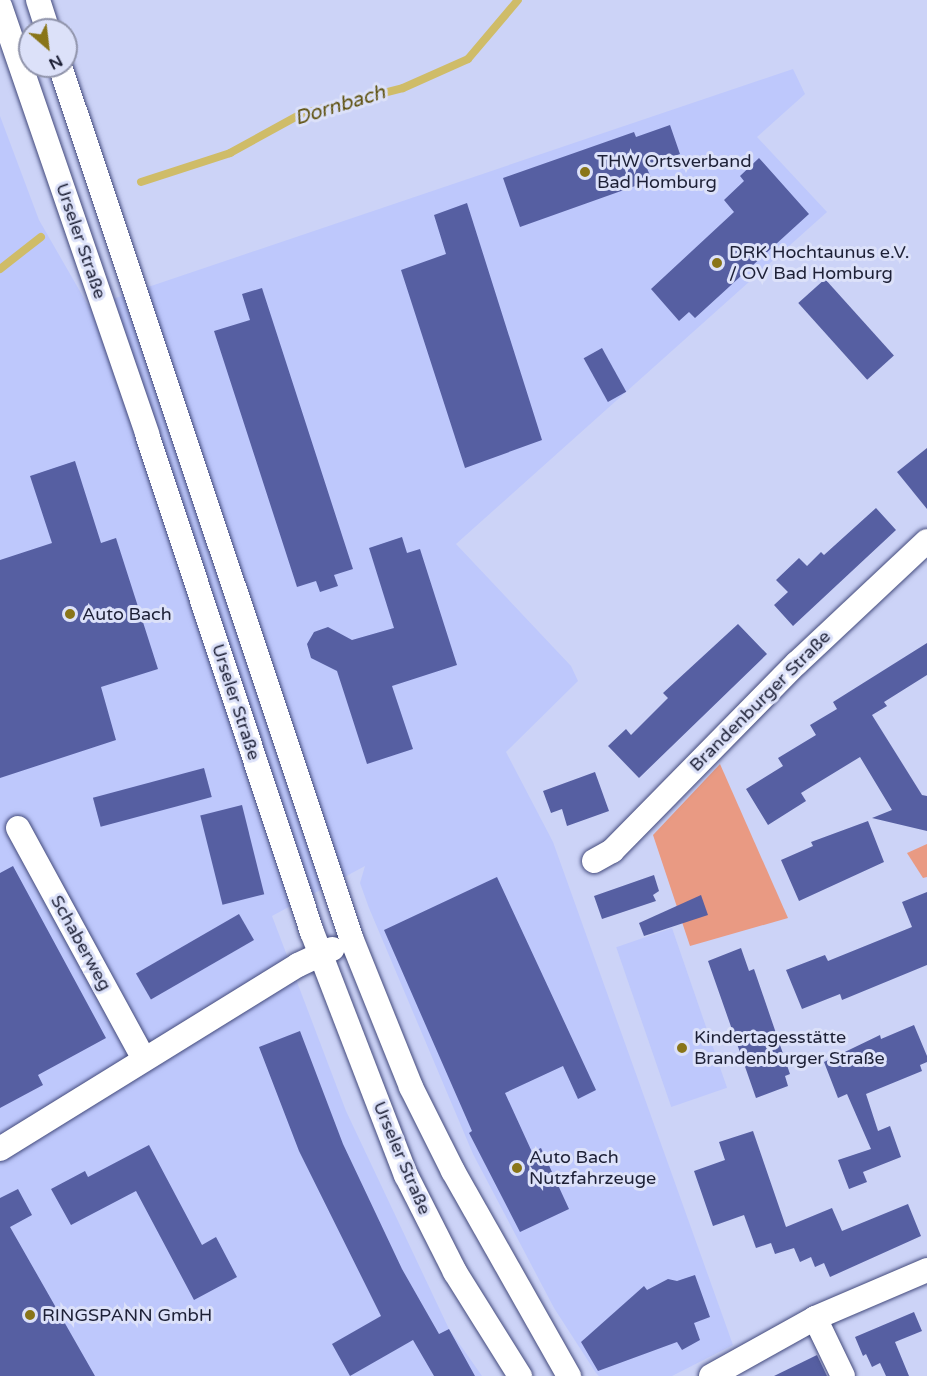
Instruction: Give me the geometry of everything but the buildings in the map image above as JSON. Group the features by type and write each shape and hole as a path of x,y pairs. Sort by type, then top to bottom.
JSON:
{"street":[{"path":"38,0 44,18"},
{"name":"Urseler Straße","path":"0,6 321,955 406,1175 455,1272 520,1376"},
{"name":"Urseler Straße","path":"64,78 352,940 411,1087 453,1171 569,1376"},
{"name":"Brandenburger Straße","path":"594,861 612,851 797,663 927,542"},
{"name":"Schaberweg","path":"18,828 144,1059"},
{"path":"0,1149 144,1059 321,955 352,940"},
{"path":"711,1376 815,1318 927,1270"},
{"path":"815,1318 843,1376"}],"shaded area":[{"path":"793,69 805,94 757,137 827,212 456,544 571,666 578,681 506,752 553,842 733,1345 672,1376 599,1376 596,1373 554,1308 473,1154 369,908 360,883 365,866 272,916 346,1111 449,1329 482,1376 0,1376 0,116 39,220 89,307"},
{"path":"720,764 788,918 690,946 653,835"},
{"path":"927,844 927,877 923,878 907,853"},
{"name":"Kindertagesstätte Brandenburger Straße","path":"672,928 727,1088 671,1107 616,947"}],"waterway":[{"name":"Dornbach","path":"141,182 230,153 301,114 403,88 468,59 518,0"},
{"name":"Dornbach","path":"0,269 41,237"}],"place":[{"name":"THW Ortsverband Bad Homburg","path":"585,172"},
{"name":"DRK Hochtaunus e.V. / OV Bad Homburg","path":"717,263"},
{"name":"Auto Bach","path":"70,614"},
{"name":"Kindertagesstätte Brandenburger Straße","path":"682,1048"},
{"name":"Auto Bach Nutzfahrzeuge","path":"517,1168"},
{"name":"RINGSPANN GmbH","path":"30,1315"}]}
